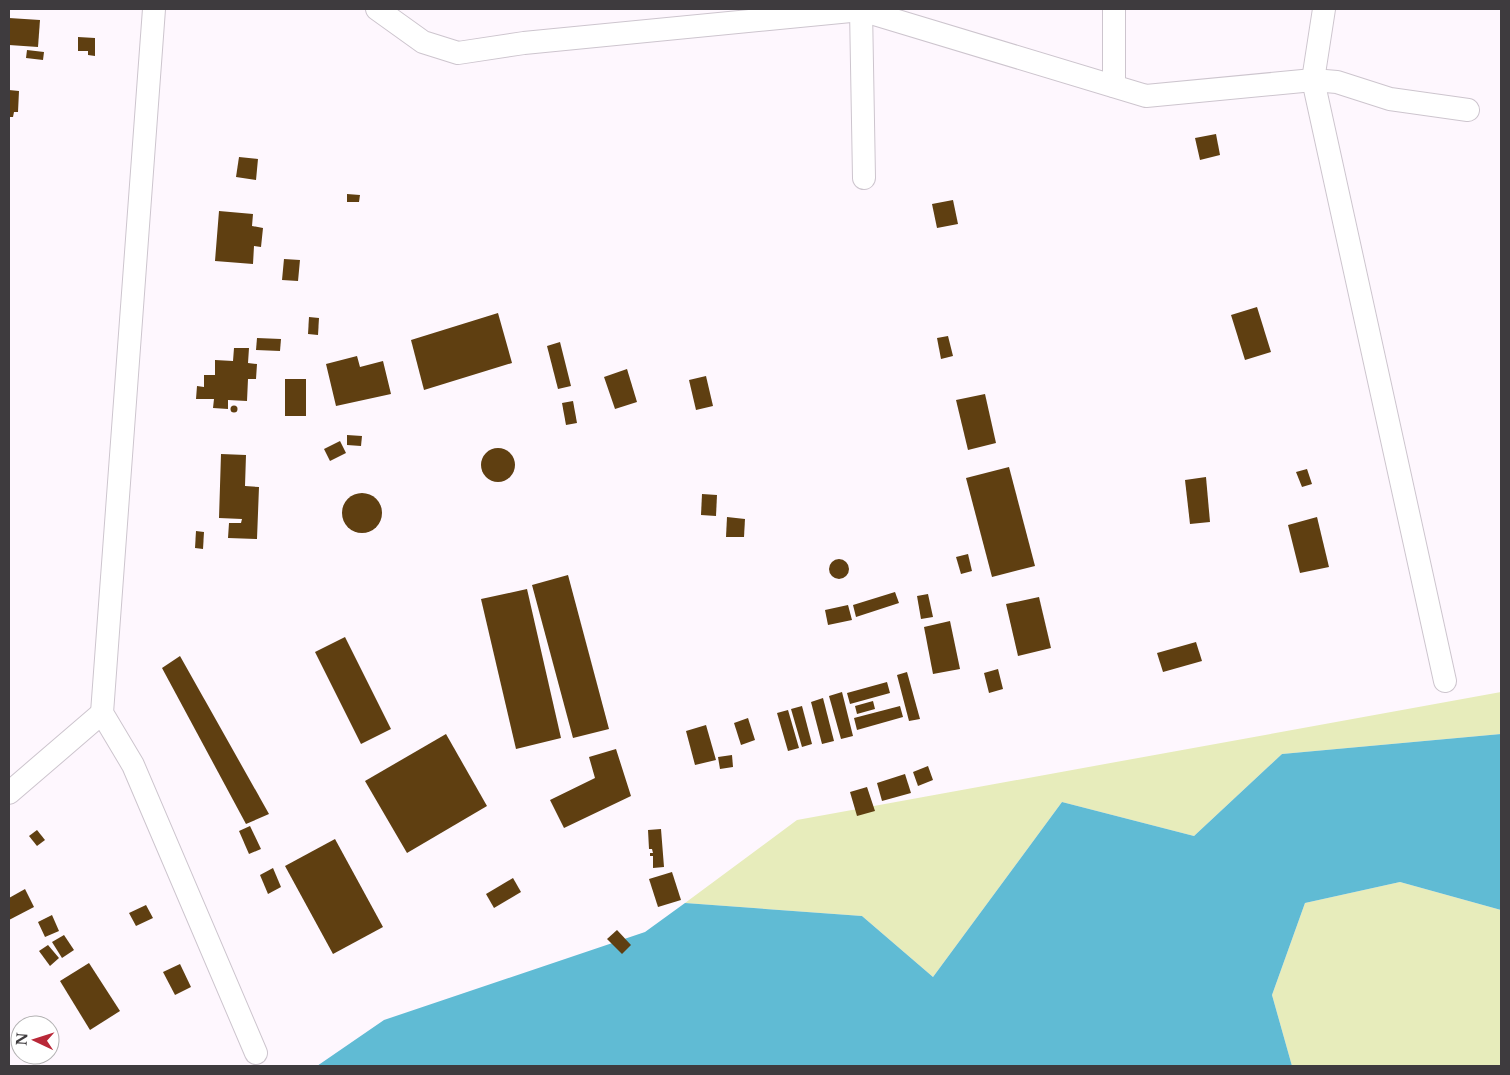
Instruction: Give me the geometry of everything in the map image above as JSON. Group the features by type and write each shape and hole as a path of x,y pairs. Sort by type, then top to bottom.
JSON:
{"street":[{"path":"154,9 102,713 133,765 256,1053"},
{"path":"377,9 423,42 458,53 524,43 861,10 1146,96 1313,80 1338,82 1390,99 1468,110"},
{"path":"1114,9 1114,86"},
{"path":"1324,9 1313,80 1445,681"},
{"path":"861,10 864,178"},
{"path":"9,793 102,713"}],"green space":[{"path":"1501,692 1501,734 1282,754 1194,836 1062,802 933,977 862,916 685,903 797,820"},
{"path":"1400,882 1501,910 1501,1066 1292,1066 1272,995 1305,903"}],"water":[{"path":"1501,734 1501,910 1400,882 1305,903 1272,995 1292,1066 317,1066 384,1020 645,932 685,903 862,916 933,977 1062,802 1194,836 1282,754"}],"building":[{"path":"9,18 40,20 38,47 9,45"},
{"path":"78,37 95,38 95,56 88,55 88,51 78,51"},
{"path":"27,50 44,52 43,60 26,58"},
{"path":"9,90 19,91 18,112 14,112 13,117 9,117"},
{"path":"1216,134 1220,155 1200,160 1195,138"},
{"path":"239,157 258,159 256,180 236,177"},
{"path":"347,194 360,195 359,202 347,202"},
{"path":"953,200 958,224 937,228 932,204"},
{"path":"219,211 253,214 252,226 263,228 261,247 254,246 253,264 215,261"},
{"path":"284,259 300,260 298,281 282,280"},
{"path":"1257,307 1271,352 1245,360 1231,315"},
{"path":"498,313 512,363 424,390 411,340"},
{"path":"309,317 319,318 318,335 308,334"},
{"path":"948,336 953,356 941,359 937,338"},
{"path":"257,338 281,339 280,351 256,350"},
{"path":"560,342 571,386 558,389 547,346"},
{"path":"234,348 249,348 248,363 257,364 256,379 248,379 247,401 228,400 228,409 213,408 214,399 196,399 197,386 204,387 204,375 215,375 215,360 233,361"},
{"path":"357,356 360,367 383,361 391,394 336,406 326,364"},
{"path":"627,369 637,402 615,409 604,377"},
{"path":"706,376 713,406 696,410 689,380"},
{"path":"285,379 306,379 306,416 285,416"},
{"path":"985,394 996,443 968,450 956,400"},
{"path":"573,401 577,423 566,425 562,403"},
{"path":"234,405 238,409 234,413 230,409"},
{"path":"347,435 362,436 361,446 347,445"},
{"path":"340,441 346,453 330,461 324,449"},
{"path":"498,448 505,449 510,453 514,458 514,472 510,477 505,481 498,482 491,481 486,477 482,472 481,465 482,458 486,453 491,449"},
{"path":"221,454 246,455 245,486 259,487 257,539 228,538 229,523 241,523 242,519 219,518"},
{"path":"1009,467 1035,566 992,577 966,478"},
{"path":"1307,469 1312,484 1302,487 1296,472"},
{"path":"1206,477 1210,522 1190,524 1185,480"},
{"path":"366,493 373,496 379,502 382,513 381,521 373,530 366,533 358,533 351,530 343,521 342,509 345,502 354,494"},
{"path":"702,494 717,495 716,516 701,515"},
{"path":"727,517 745,519 744,537 726,537"},
{"path":"1317,517 1329,567 1300,573 1288,525"},
{"path":"196,531 204,532 203,549 195,548"},
{"path":"968,554 972,571 961,574 956,557"},
{"path":"839,559 846,562 849,569 846,576 839,579 832,576 829,569 832,562"},
{"path":"568,575 609,729 573,738 532,585"},
{"path":"527,589 561,738 516,749 481,599"},
{"path":"895,592 899,603 856,617 853,605"},
{"path":"928,594 933,617 921,619 917,596"},
{"path":"1039,597 1051,648 1018,656 1006,604"},
{"path":"848,605 852,620 828,625 825,610"},
{"path":"950,621 960,669 933,674 924,627"},
{"path":"345,637 391,729 361,744 315,652"},
{"path":"1196,642 1202,661 1163,672 1157,653"},
{"path":"180,656 269,814 246,824 162,668"},
{"path":"998,669 1003,689 989,693 984,673"},
{"path":"907,672 920,719 909,721 897,675"},
{"path":"887,682 890,693 850,704 847,693"},
{"path":"842,692 853,736 841,739 829,696"},
{"path":"823,698 834,741 822,744 811,702"},
{"path":"873,701 875,709 857,714 855,706"},
{"path":"802,706 812,744 802,747 791,709"},
{"path":"900,706 903,717 857,730 854,718"},
{"path":"788,710 799,748 788,751 777,713"},
{"path":"748,718 755,740 741,745 734,723"},
{"path":"706,725 716,760 695,765 686,731"},
{"path":"446,734 487,806 407,853 365,781"},
{"path":"616,749 631,796 564,828 550,800 595,778 589,757"},
{"path":"732,755 733,767 720,769 718,757"},
{"path":"928,766 933,780 918,786 913,772"},
{"path":"905,774 911,793 882,801 877,783"},
{"path":"867,787 875,811 857,816 850,792"},
{"path":"250,826 261,849 249,854 239,831"},
{"path":"661,829 664,867 653,868 653,856 650,856 650,853 653,853 652,849 649,849 648,830"},
{"path":"37,830 45,840 37,846 29,836"},
{"path":"335,839 383,927 333,954 285,866"},
{"path":"273,868 281,887 268,894 260,875"},
{"path":"672,872 681,900 658,907 649,879"},
{"path":"513,878 521,892 494,908 486,894"},
{"path":"25,889 34,907 9,920 9,898"},
{"path":"146,905 153,918 136,926 129,913"},
{"path":"52,915 59,931 45,937 38,922"},
{"path":"617,930 631,945 622,954 607,939"},
{"path":"64,935 74,950 62,958 52,942"},
{"path":"48,945 59,958 50,966 39,951"},
{"path":"89,963 120,1011 90,1030 60,981"},
{"path":"180,964 191,987 175,995 163,972"}]}
